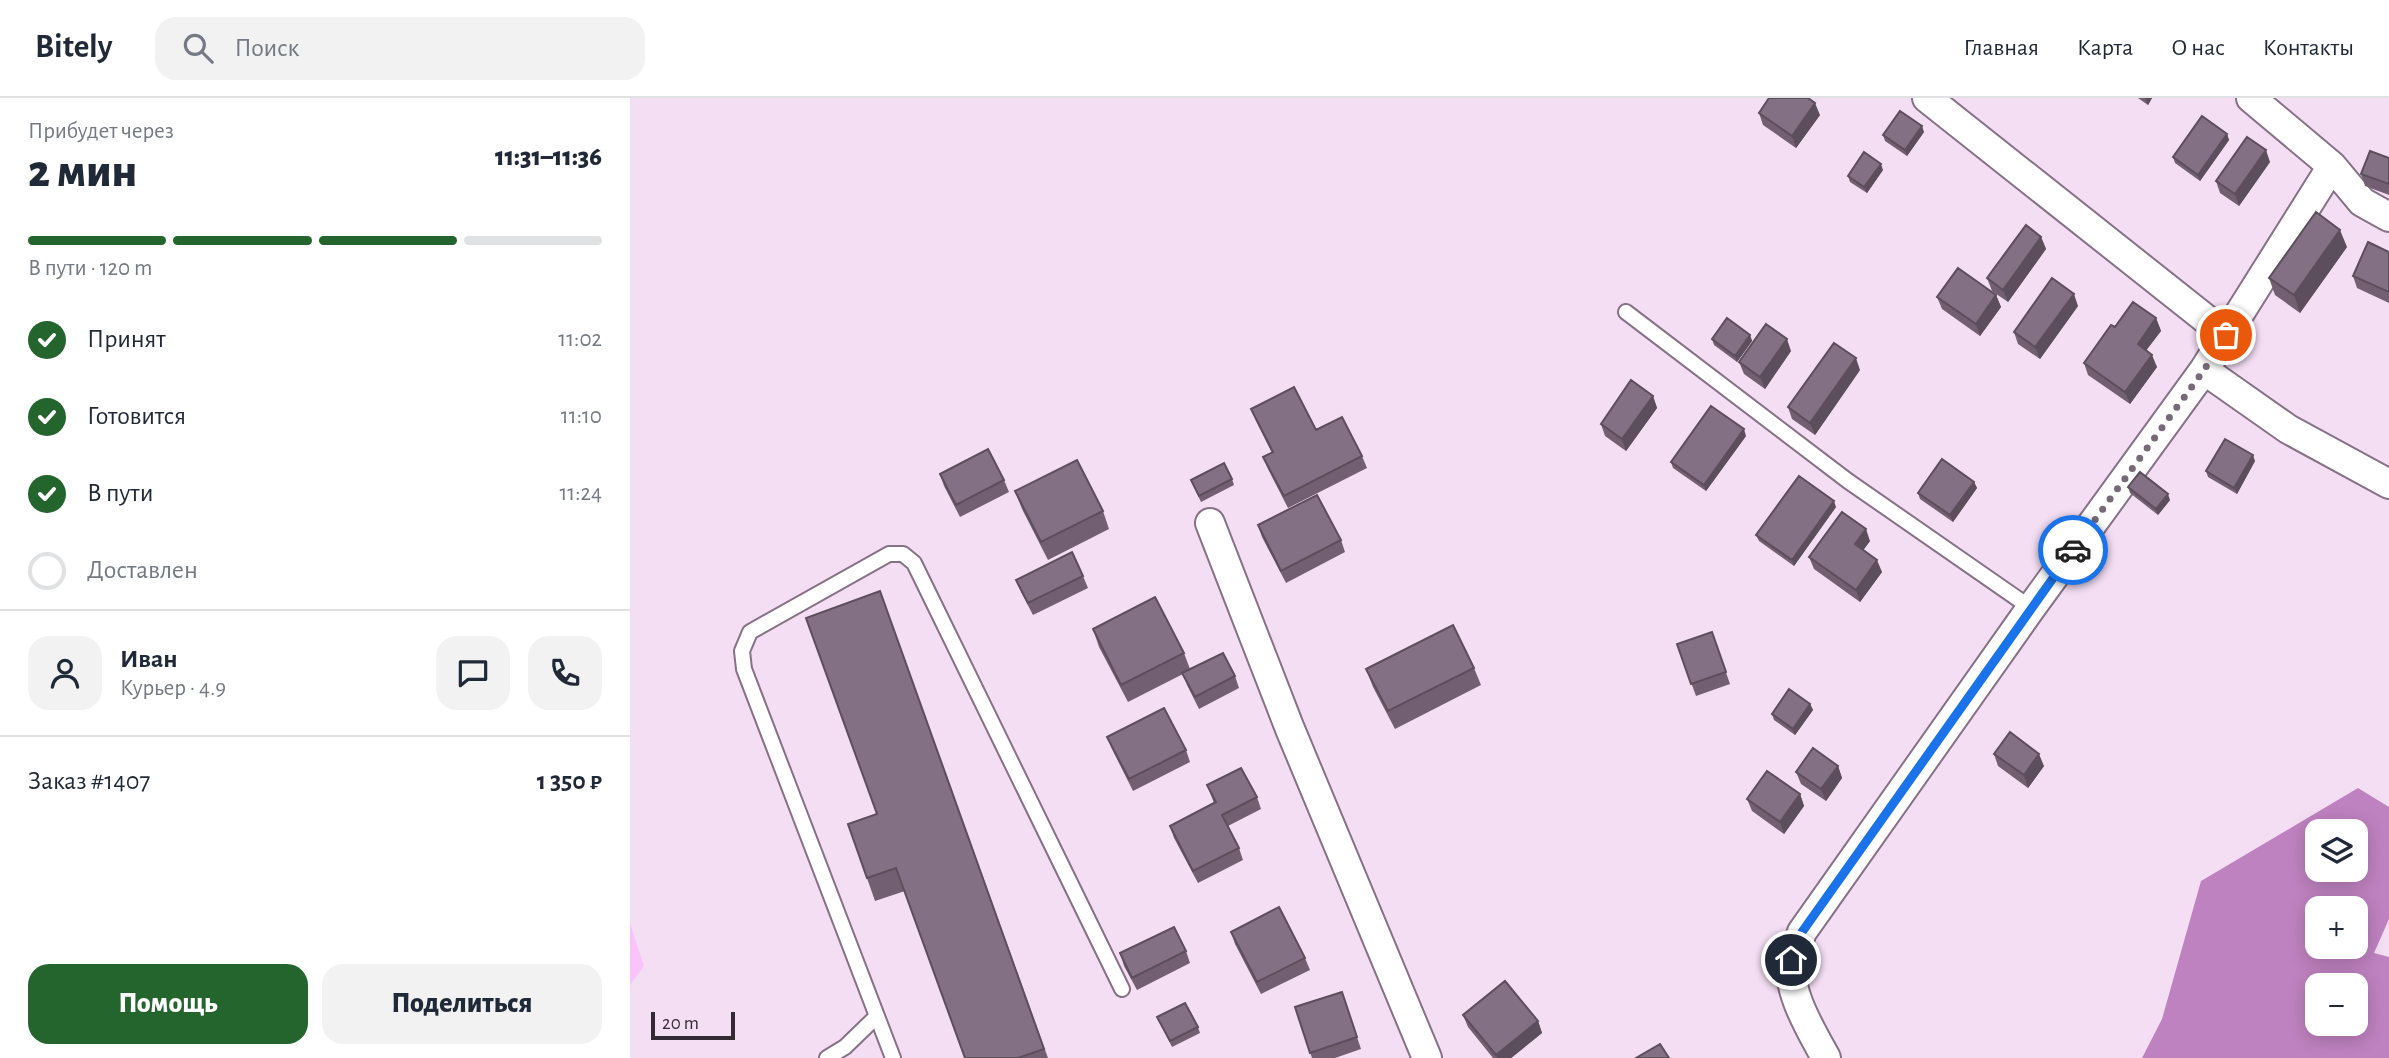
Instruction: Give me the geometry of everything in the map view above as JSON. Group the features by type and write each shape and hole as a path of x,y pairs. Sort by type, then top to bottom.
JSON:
{"street":[{"path":"1927,98 2226,335"},
{"path":"2251,98 2332,166 2362,202 2389,217"},
{"path":"1826,1058 1803,1016 1792,982 1791,960 1802,932 2031,608 2204,370 2332,166"},
{"path":"2204,370 2288,429 2389,484"},
{"path":"1210,523 1290,729 1427,1058"}],"lane":[{"path":"1626,312 1848,481 2031,608"},
{"path":"893,1058 744,669 742,651 750,632 889,554 903,554 914,564 1122,989"},
{"path":"827,1058 845,1047 876,1017"}],"shaded area":[{"path":"2358,788 2389,807 2389,919 2374,953 2389,957 2389,1058 2142,1058 2162,1019 2201,881 2305,819 2305,882 2368,882 2368,819 2306,819"},
{"path":"630,923 644,966 630,985"}],"building":[{"path":"1769,98 1808,98 1815,103 1792,136 1759,113"},
{"path":"1900,111 1922,126 1905,150 1883,135"},
{"path":"2202,116 2227,134 2198,175 2173,157"},
{"path":"2247,137 2266,150 2235,194 2216,181"},
{"path":"2370,151 2389,158 2389,184 2361,174"},
{"path":"1864,152 1881,164 1864,187 1848,176"},
{"path":"2316,212 2340,230 2294,295 2269,278"},
{"path":"2026,225 2041,237 2003,290 1987,278"},
{"path":"2368,242 2389,252 2389,292 2353,276"},
{"path":"1958,268 1996,295 1976,324 1937,297"},
{"path":"2052,278 2074,294 2035,347 2014,332"},
{"path":"2133,302 2156,318 2138,344 2152,355 2125,392 2084,363 2111,325 2115,327"},
{"path":"1727,318 1750,335 1735,356 1712,339"},
{"path":"1766,324 1787,339 1760,377 1739,362"},
{"path":"1834,343 1856,358 1810,423 1788,407"},
{"path":"1631,380 1653,396 1622,439 1601,424"},
{"path":"1294,387 1316,430 1342,417 1362,456 1284,496 1263,457 1273,452 1251,409"},
{"path":"1711,406 1744,429 1704,485 1671,462"},
{"path":"2225,439 2253,455 2234,488 2206,471"},
{"path":"988,449 1004,480 956,505 940,474"},
{"path":"1942,459 1974,482 1950,515 1918,493"},
{"path":"1077,460 1103,511 1041,542 1015,491"},
{"path":"1224,463 1232,479 1199,496 1191,480"},
{"path":"2140,472 2168,494 2156,509 2128,487"},
{"path":"1799,476 1834,501 1792,560 1756,535"},
{"path":"1317,495 1341,540 1281,571 1258,525"},
{"path":"1842,512 1866,529 1855,544 1877,560 1856,590 1809,557"},
{"path":"1072,552 1083,576 1028,603 1016,580"},
{"path":"880,591 1044,1049 1018,1058 965,1058 896,868 867,878 848,824 877,814 806,618"},
{"path":"1155,597 1184,653 1121,685 1093,629"},
{"path":"1453,625 1474,668 1388,711 1366,669"},
{"path":"1712,632 1726,672 1691,684 1677,644"},
{"path":"1223,653 1235,676 1195,697 1182,673"},
{"path":"1789,689 1810,704 1793,729 1772,714"},
{"path":"1164,708 1186,750 1129,779 1107,737"},
{"path":"2010,732 2039,754 2024,775 1994,754"},
{"path":"1813,748 1838,766 1821,789 1796,772"},
{"path":"1241,768 1257,797 1222,815 1239,848 1193,871 1170,826 1216,802 1207,785"},
{"path":"1767,771 1800,794 1780,822 1747,799"},
{"path":"1279,907 1305,958 1257,982 1231,932"},
{"path":"1174,927 1186,951 1132,978 1120,953"},
{"path":"1505,981 1538,1021 1496,1055 1463,1015"},
{"path":"1342,992 1357,1037 1310,1053 1295,1007"},
{"path":"1185,1003 1198,1027 1170,1041 1157,1017"},
{"path":"1660,1044 1669,1058 1636,1058"}],"way so far":[{"path":"2073,550 2204,370 2226,335"}],"route":[{"path":"1791,960 1802,932 2073,550"}]}
